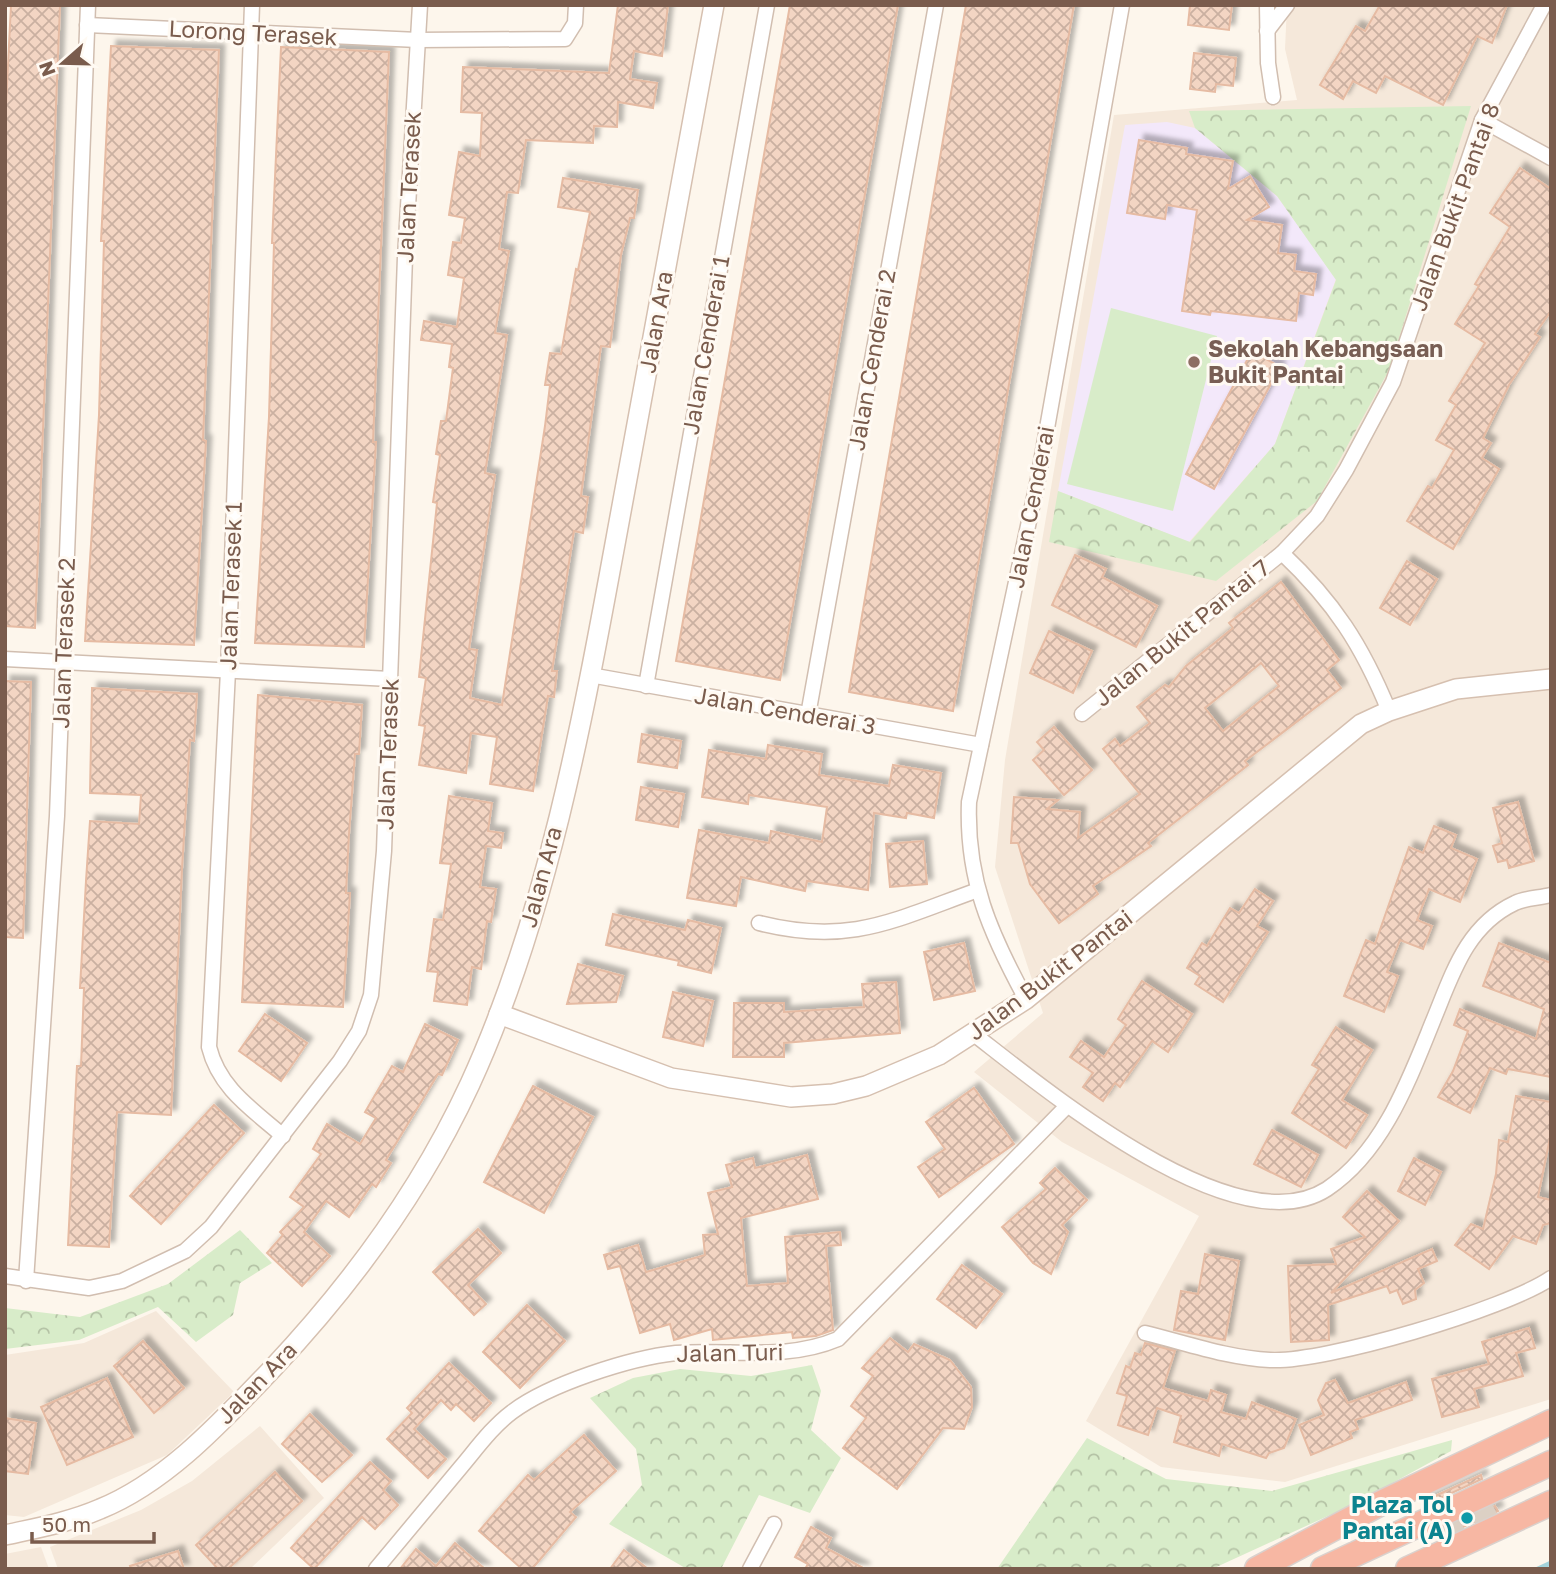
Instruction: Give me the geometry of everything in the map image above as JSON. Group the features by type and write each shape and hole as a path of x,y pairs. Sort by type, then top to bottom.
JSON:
{"highway":[{"path":"1257,1569 1381,1503 1551,1422"},
{"path":"1323,1569 1551,1463"},
{"path":"1494,1505 1551,1479"},
{"path":"1408,1569 1551,1503"},
{"path":"1359,1569 1439,1532"}],"street":[{"name":"Jalan Terasek 2","path":"26,1280 57,816 88,5"},
{"name":"Jalan Terasek 1","path":"252,5 228,671 209,1047 214,1067 224,1085 283,1136"},
{"name":"Jalan Terasek","path":"5,1276 89,1287 100,1286 122,1282 185,1251 211,1227 283,1136 359,1031 371,995 384,851 405,257 419,5"},
{"name":"Lorong Terasek","path":"87,25 418,40 565,38 575,23 576,5"},
{"name":"Jalan Ara","path":"5,1535 78,1517 124,1498 164,1469 226,1417 302,1337 370,1253 432,1156 469,1085 499,1014 530,920 590,676 714,5"},
{"name":"Jalan Cenderai 1","path":"646,686 767,5"},
{"name":"Jalan Cenderai 2","path":"808,715 936,5"},
{"name":"Jalan Cenderai","path":"1026,999 997,945 978,890 969,855 969,802 1038,479 1122,5"},
{"path":"1267,5 1273,97"},
{"path":"1267,31 1287,5"},
{"name":"Jalan Bukit Pantai 8","path":"1282,553 1324,505 1394,382 1482,120 1544,5"},
{"path":"1482,120 1551,158"},
{"path":"1282,553 1315,584 1344,620 1367,659 1390,711"},
{"name":"Jalan Bukit Pantai 7","path":"1082,714 1282,553"},
{"path":"5,659 63,664 390,678"},
{"name":"Jalan Cenderai 3","path":"590,676 981,745"},
{"name":"Jalan Bukit Pantai","path":"499,1014 671,1078 792,1097 833,1094 866,1086 914,1067 975,1035 1026,999 1361,724 1390,711 1456,689 1551,678"},
{"path":"759,923 798,933 838,934 890,922 978,890"},
{"path":"975,1035 1067,1106 1189,1180 1234,1197 1292,1200 1326,1189 1351,1167 1382,1129 1407,1086 1460,956 1480,926 1516,902 1551,895"},
{"name":"Jalan Turi","path":"376,1569 492,1431 530,1400 650,1356 699,1351 790,1353 838,1339 1067,1106"},
{"path":"1145,1333 1221,1353 1271,1360 1319,1356 1509,1300 1551,1278"},
{"path":"750,1569 774,1524"}],"shaded area":[{"path":"1287,5 1551,5 1551,1399 1285,1482 1161,1467 1086,1421 1199,1216 1062,1142 974,1072 1043,1013 995,867 1005,760 1114,115 1297,100 1285,49"},
{"name":"Sekolah Kebangsaan Bukit Pantai","path":"1167,122 1195,128 1277,196 1336,279 1275,444 1189,542 1058,491 1125,125"},
{"path":"156,1311 234,1392 167,1455 24,1517 5,1515 5,1355 84,1343"},
{"path":"260,1426 324,1498 250,1569 58,1569 50,1547 141,1510 192,1481"},
{"path":"41,1547 49,1569 5,1569 5,1554"}],"green space":[{"path":"1471,106 1389,370 1317,501 1216,581 1049,542 1058,491 1190,542 1275,444 1336,280 1277,196 1195,128 1189,111"},
{"path":"1111,308 1217,336 1173,511 1067,484"},
{"path":"240,1230 272,1263 240,1283 233,1315 196,1342 158,1307 79,1340 5,1349 5,1308 80,1317 168,1284"},
{"path":"812,1365 821,1391 811,1430 841,1458 810,1513 759,1495 721,1569 687,1569 609,1524 642,1485 636,1449 590,1398 633,1378 680,1369 751,1376"},
{"path":"1087,1438 1166,1479 1272,1491 1452,1440 1451,1451 1352,1505 1212,1569 997,1569"}],"building":[{"path":"11,5 60,6 35,628 5,626 5,124"},
{"path":"618,5 668,5 662,56 634,51 630,79 657,83 653,108 618,102 617,127 594,126 593,143 526,140 518,193 507,192 499,249 509,251 495,333 507,335 485,473 495,475 469,649 477,650 470,698 502,705 545,426 550,385 545,385 550,353 561,354 576,269 578,270 590,212 558,207 563,178 638,190 634,218 630,218 621,255 610,347 601,346 581,496 588,497 583,533 574,531 552,671 557,671 554,697 548,696 533,791 490,784 497,737 471,733 466,773 419,765 425,726 419,725 426,678 419,677 437,503 433,502 440,455 436,454 441,421 446,421 453,368 449,367 452,344 421,340 424,321 457,327 464,278 448,275 453,242 461,243 465,218 449,215 459,152 480,156 482,113 461,112 463,67 609,73"},
{"path":"790,5 898,5 780,680 676,661"},
{"path":"966,5 1074,5 953,711 849,692"},
{"path":"1190,5 1232,5 1229,30 1188,25"},
{"path":"1380,5 1507,5 1492,43 1477,36 1443,105 1385,76 1376,93 1353,81 1343,99 1320,85 1356,26 1365,31"},
{"path":"111,46 219,50 203,440 206,441 194,645 85,641 99,415 104,241 101,241"},
{"path":"281,47 389,52 373,442 376,442 364,647 255,643 269,417 272,243"},
{"path":"1194,53 1236,58 1233,86 1216,84 1215,92 1190,89"},
{"path":"1139,140 1187,148 1186,154 1233,161 1228,189 1250,176 1269,207 1247,220 1282,225 1278,253 1296,255 1294,271 1316,274 1313,295 1299,293 1296,321 1211,311 1210,315 1182,311 1197,210 1167,205 1165,219 1127,213"},
{"path":"1520,168 1551,189 1551,311 1535,334 1540,337 1509,385 1483,438 1491,443 1482,458 1499,469 1453,549 1407,521 1428,486 1432,488 1454,450 1436,440 1456,405 1449,401 1485,343 1455,324 1479,286 1475,284 1510,227 1490,213"},
{"path":"1252,351 1280,367 1214,489 1186,474"},
{"path":"1075,555 1106,569 1102,577 1157,606 1136,647 1052,605"},
{"path":"1407,561 1437,579 1410,625 1380,608"},
{"path":"1281,582 1339,660 1327,670 1341,688 1245,761 1248,765 1148,843 1151,846 1093,886 1098,894 1059,923 1030,884 1018,843 1011,843 1014,797 1058,800 1047,809 1080,812 1078,838 1140,794 1103,749 1115,739 1120,746 1150,723 1137,707 1165,685 1169,687 1186,666 1233,628 1229,623","holes":["1261,663 1279,686 1223,731 1205,708"]},
{"path":"1049,631 1092,651 1073,693 1030,673"},
{"path":"5,681 31,682 23,938 5,937"},
{"path":"92,688 197,694 194,741 190,740 182,869 171,1115 117,1112 109,1247 68,1245 77,1066 81,1066 84,988 80,988 90,821 139,824 141,795 90,793"},
{"path":"258,695 362,705 349,834 346,893 350,893 343,1007 242,1002"},
{"path":"1054,727 1092,770 1064,795 1033,760 1044,750 1037,742"},
{"path":"642,734 681,741 677,768 638,762"},
{"path":"768,745 822,754 819,775 889,786 893,765 941,773 934,818 907,813 906,818 874,813 868,890 807,881 805,891 741,877 736,906 687,898 699,830 769,843 771,831 822,842 827,807 749,795 748,804 702,797 709,750 766,759"},
{"path":"641,787 684,794 678,827 636,820"},
{"path":"449,796 492,803 488,831 503,833 501,848 486,846 480,887 496,889 491,922 487,921 481,969 472,967 467,1005 434,1001 438,972 427,971 434,919 443,920 451,864 440,863"},
{"path":"1518,802 1534,861 1509,868 1507,860 1498,862 1493,846 1502,843 1493,808"},
{"path":"1434,826 1456,835 1451,848 1477,859 1460,902 1429,889 1417,920 1432,926 1423,949 1400,940 1387,972 1398,976 1384,1012 1344,996 1366,940 1375,944 1409,847 1423,853"},
{"path":"923,841 927,884 890,887 886,844"},
{"path":"1255,889 1273,901 1257,926 1268,932 1223,1002 1195,984 1200,976 1187,968 1202,943 1207,946 1230,908 1239,913"},
{"path":"613,914 685,930 688,920 721,928 711,973 678,965 679,961 606,945"},
{"path":"964,943 975,991 934,1000 924,952"},
{"path":"1499,943 1551,963 1551,1077 1508,1069 1506,1074 1490,1068 1470,1113 1438,1097 1453,1071 1468,1031 1454,1025 1460,1009 1536,1039 1544,1009 1483,986"},
{"path":"578,964 623,976 616,1002 567,1004"},
{"path":"1142,981 1192,1014 1168,1052 1152,1041 1120,1087 1115,1083 1103,1101 1083,1087 1093,1073 1070,1057 1081,1041 1104,1057 1126,1025 1118,1019"},
{"path":"896,982 900,1033 784,1043 784,1057 733,1057 734,1003 784,1003 784,1012 864,1007 862,984"},
{"path":"673,992 713,1001 703,1046 663,1037"},
{"path":"265,1014 307,1043 281,1081 239,1051"},
{"path":"425,1024 458,1040 442,1075 438,1074 386,1160 391,1163 376,1187 372,1184 349,1217 326,1201 304,1232 330,1256 302,1286 267,1253 283,1235 280,1232 304,1207 290,1197 321,1154 313,1149 327,1124 360,1144 376,1118 365,1112 392,1066 403,1072"},
{"path":"1336,1027 1372,1050 1342,1100 1367,1115 1346,1148 1292,1113 1319,1069 1312,1065"},
{"path":"533,1086 593,1117 544,1213 484,1182"},
{"path":"974,1088 1014,1144 939,1197 918,1167 945,1149 926,1122"},
{"path":"1516,1096 1551,1102 1551,1133 1538,1197 1551,1200 1551,1223 1543,1225 1536,1244 1513,1236 1489,1269 1455,1245 1471,1224 1483,1229 1496,1174 1499,1140 1508,1142"},
{"path":"214,1105 244,1133 161,1224 130,1196"},
{"path":"1272,1130 1318,1155 1301,1187 1254,1164"},
{"path":"807,1155 818,1199 741,1218 747,1286 788,1283 785,1237 840,1232 841,1245 826,1246 833,1330 816,1336 793,1338 792,1332 713,1340 712,1329 674,1340 670,1324 640,1333 620,1266 608,1269 604,1255 638,1245 646,1272 705,1255 703,1235 718,1234 708,1193 732,1187 726,1165 753,1158 755,1168"},
{"path":"1414,1158 1441,1172 1425,1205 1398,1191"},
{"path":"1055,1168 1087,1200 1062,1225 1068,1232 1051,1274 1033,1263 1002,1227 1046,1189 1040,1183"},
{"path":"1367,1191 1399,1221 1331,1293 1432,1249 1437,1261 1418,1269 1424,1283 1415,1290 1416,1299 1403,1304 1397,1290 1390,1293 1387,1286 1328,1305 1329,1340 1291,1342 1288,1266 1336,1264 1331,1249 1365,1237 1343,1217"},
{"path":"478,1229 501,1253 468,1285 486,1304 474,1315 433,1272"},
{"path":"1205,1254 1239,1261 1225,1340 1174,1330 1181,1291 1198,1294"},
{"path":"962,1265 1002,1294 976,1328 937,1299"},
{"path":"527,1305 565,1341 520,1388 483,1352"},
{"path":"1529,1328 1535,1348 1516,1353 1523,1376 1474,1389 1479,1407 1442,1417 1432,1379 1489,1364 1482,1342"},
{"path":"890,1338 908,1352 914,1344 950,1360 971,1387 972,1407 964,1429 943,1428 897,1489 843,1448 866,1418 851,1406 873,1376 862,1368"},
{"path":"143,1341 184,1388 154,1413 114,1366"},
{"path":"1145,1343 1175,1351 1163,1388 1208,1401 1211,1390 1226,1395 1221,1412 1246,1419 1252,1402 1296,1419 1284,1448 1269,1453 1266,1458 1222,1444 1219,1456 1174,1442 1181,1416 1157,1408 1148,1435 1118,1425 1127,1396 1117,1393 1126,1366 1130,1368 1135,1353 1141,1355"},
{"path":"449,1363 491,1403 474,1421 456,1404 451,1410 441,1400 414,1429 446,1459 428,1478 387,1439 412,1413 407,1408"},
{"path":"107,1378 133,1437 67,1465 41,1407"},
{"path":"1335,1380 1348,1403 1406,1382 1412,1400 1355,1420 1358,1429 1350,1432 1352,1438 1311,1455 1299,1425 1324,1415 1318,1400 1326,1383"},
{"path":"310,1414 352,1455 322,1482 282,1444"},
{"path":"5,1418 36,1423 28,1474 5,1471"},
{"path":"584,1435 616,1471 570,1512 576,1517 532,1569 522,1569 479,1531 528,1475 534,1480"},
{"path":"370,1462 391,1481 383,1490 398,1505 375,1529 362,1517 314,1569 291,1548"},
{"path":"275,1472 302,1501 228,1569 218,1569 196,1545"},
{"path":"1481,1475 1482,1479 1426,1505 1424,1501"},
{"path":"1495,1506 1498,1511 1441,1537 1439,1532"},
{"path":"811,1527 831,1538 826,1548 865,1569 805,1569 808,1564 795,1557"},
{"path":"455,1543 485,1569 400,1569 416,1549 436,1566"},
{"path":"624,1550 648,1569 610,1569"},
{"path":"178,1551 184,1569 131,1569 130,1566"}],"waterway":[{"path":"1538,1569 1551,1563"}],"tunnel":[{"path":"1439,1532 1494,1505"}],"place":[{"name":"Sekolah Kebangsaan Bukit Pantai","path":"1194,362"},
{"name":"Plaza Tol Pantai (A)","path":"1467,1518"}]}
